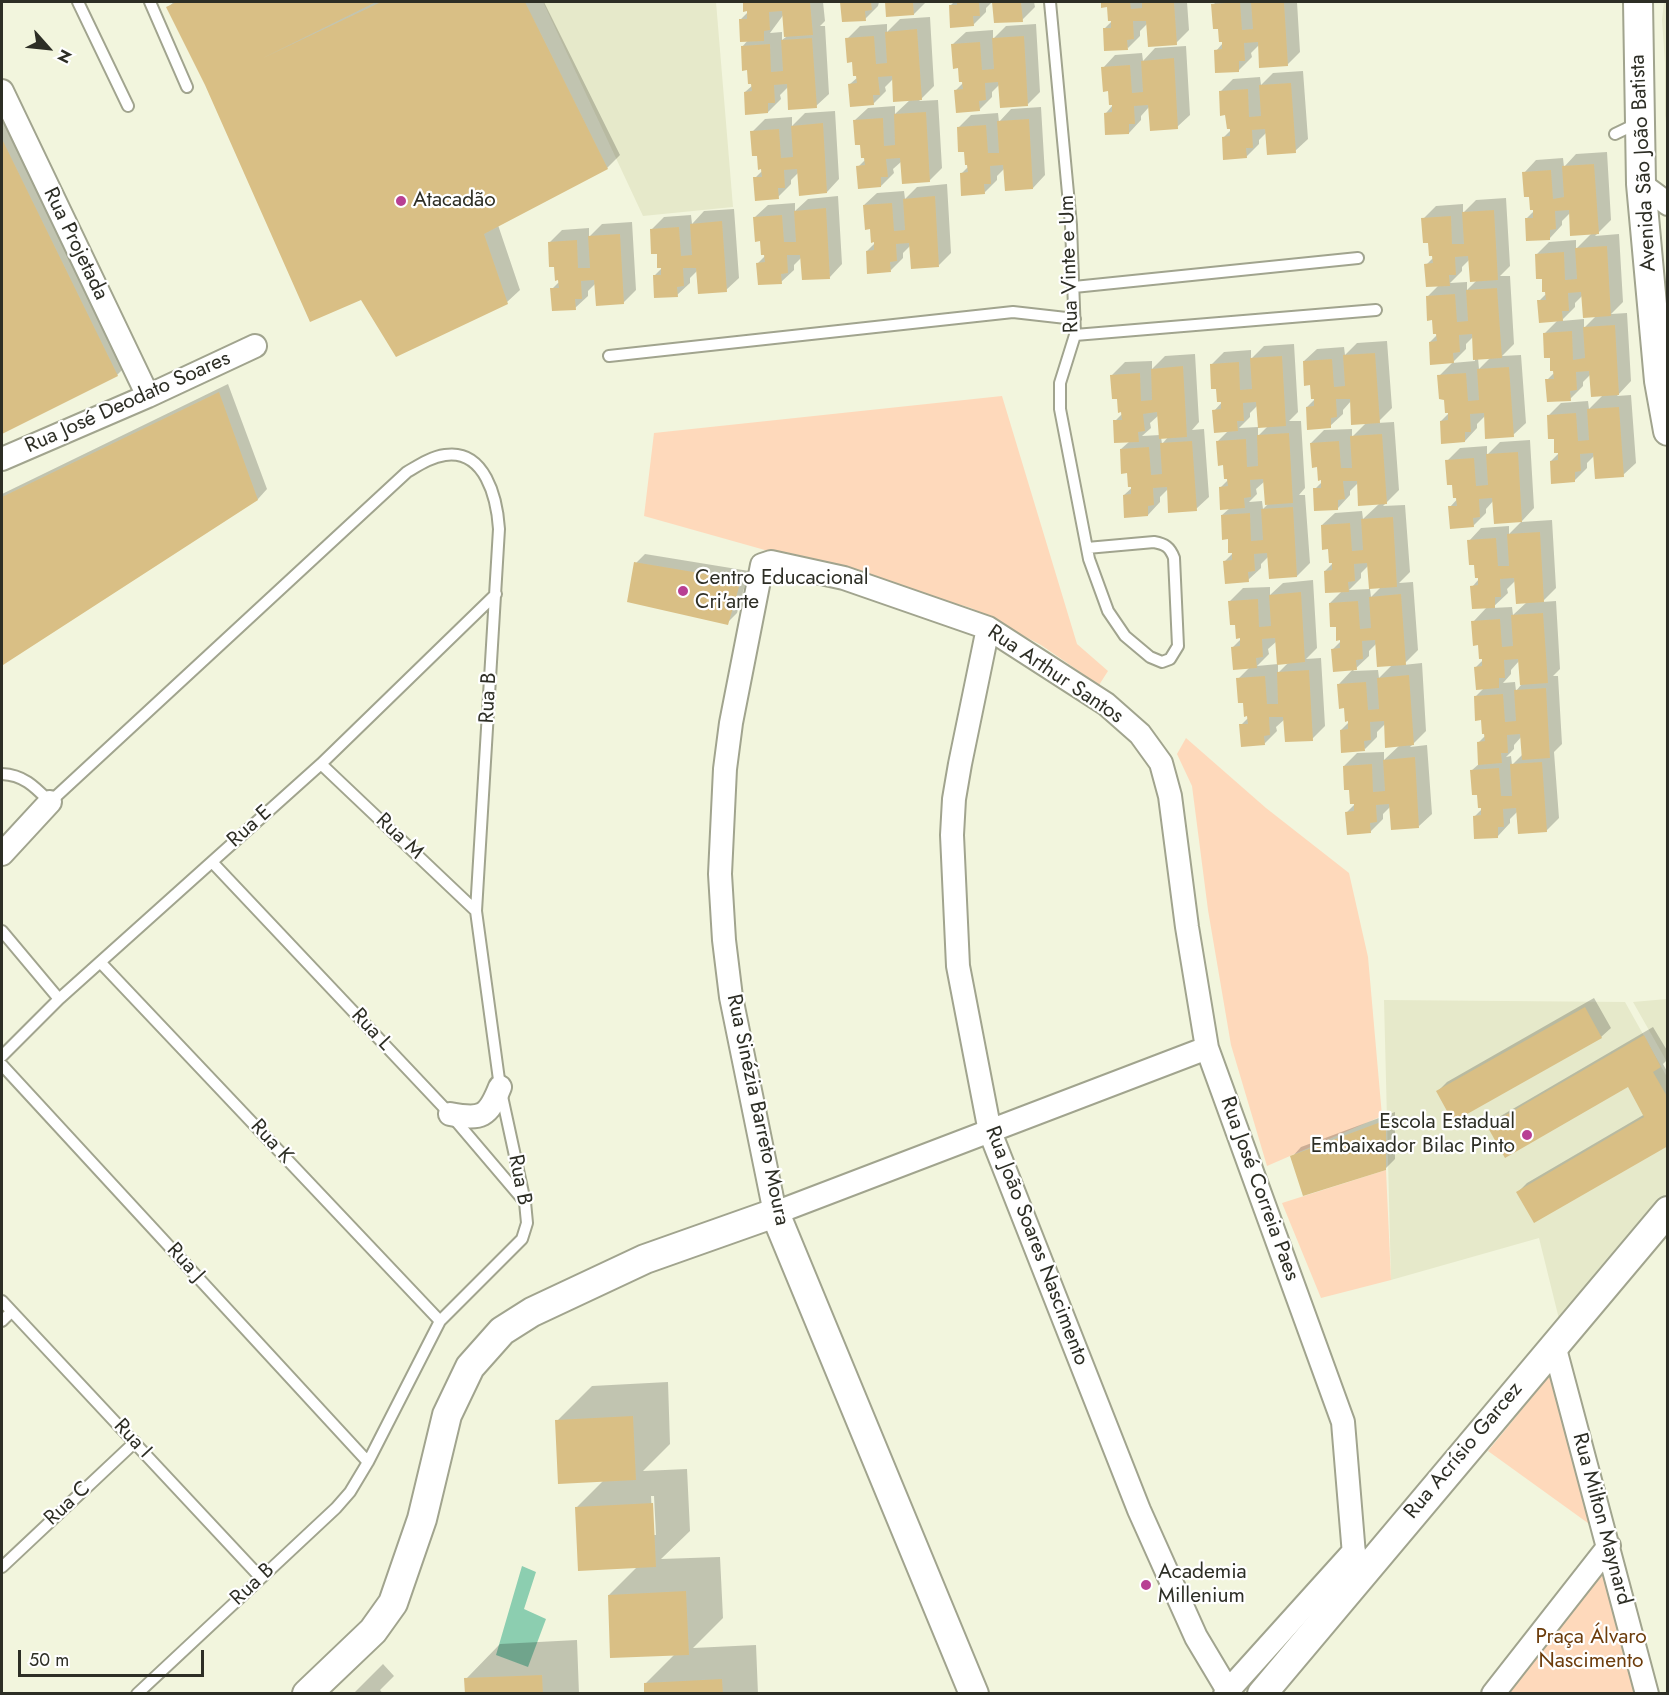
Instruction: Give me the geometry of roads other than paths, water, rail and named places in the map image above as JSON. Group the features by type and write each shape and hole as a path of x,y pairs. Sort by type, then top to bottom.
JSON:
{"street":[{"name":"Avenida São João Batista","path":"1638,2 1641,184 1659,381 1668,431"},
{"name":"Rua Projetada","path":"2,91 148,396"},
{"path":"1641,184 1668,204"},
{"name":"Rua José Deodato Soares","path":"2,459 148,396 255,346"},
{"name":"Rua Arthur Santos","path":"762,565 771,562 844,578 988,628 1106,704 1140,734 1161,763 1170,796"},
{"name":"Rua Sinézia Barreto Moura","path":"762,565 731,723 725,769 720,874 730,997 775,1213 974,1694"},
{"name":"Rua João Soares Nascimento","path":"988,628 960,764 954,799 952,835 958,966 990,1132 1139,1510 1196,1637 1228,1692"},
{"name":"Rua José Correia Paes","path":"1170,796 1187,927 1208,1048 1340,1410 1356,1579"},
{"path":"2,854 50,802"},
{"path":"307,1694 373,1631 393,1603 422,1518 447,1415 470,1367 502,1331 532,1312 645,1259 775,1213 1208,1048"},
{"path":"450,1114 478,1116 492,1108 500,1087"},
{"name":"Rua Acrísio Garcez","path":"1262,1694 1356,1579 1668,1211"},
{"path":"1640,1243 1668,1230"},
{"name":"Rua Milton Maynard","path":"1554,1345 1647,1694"},
{"path":"1493,1694 1609,1546"},
{"path":"1228,1692 1354,1551"}],"lane":[{"path":"78,2 128,106"},
{"path":"150,2 186,87"},
{"name":"Rua Vinte e Um","path":"1050,2 1071,225 1075,318 1075,335 1060,383 1059,400 1088,554 1108,610 1125,636 1150,657 1162,662 1170,659 1178,646 1174,558 1170,549 1164,544 1154,542 1088,554"},
{"path":"1615,134 1641,122"},
{"path":"1074,287 1358,258"},
{"path":"1075,335 1376,310"},
{"path":"609,356 1013,312 1075,318"},
{"name":"Rua B","path":"50,802 407,472 430,459 447,455 461,456 474,462 485,473 498,513 499,529 476,911 500,1087 525,1202 527,1223 522,1239 440,1321 368,1462 350,1492 137,1694"},
{"name":"Rua E","path":"2,1056 59,999 321,764 496,594"},
{"name":"Rua M","path":"321,764 476,911"},
{"path":"2,774 20,777 29,782 50,802"},
{"name":"Rua L","path":"212,862 450,1114 525,1202"},
{"path":"2,931 59,999"},
{"name":"Rua K","path":"101,963 440,1321"},
{"name":"Rua J","path":"2,1065 368,1462"},
{"name":"Rua I","path":"2,1301 261,1578"},
{"path":"2,1321 11,1312"},
{"name":"Rua C","path":"2,1567 135,1442"}],"place":[{"name":"Atacadão","path":"401,201"},
{"name":"Centro Educacional Cri'arte","path":"683,591"},
{"name":"Escola Estadual Embaixador Bilac Pinto","path":"1527,1135"},
{"name":"Academia Millenium","path":"1146,1585"}],"park label":[{"name":"Praça Álvaro Nascimento","path":"1591,1650"}]}
